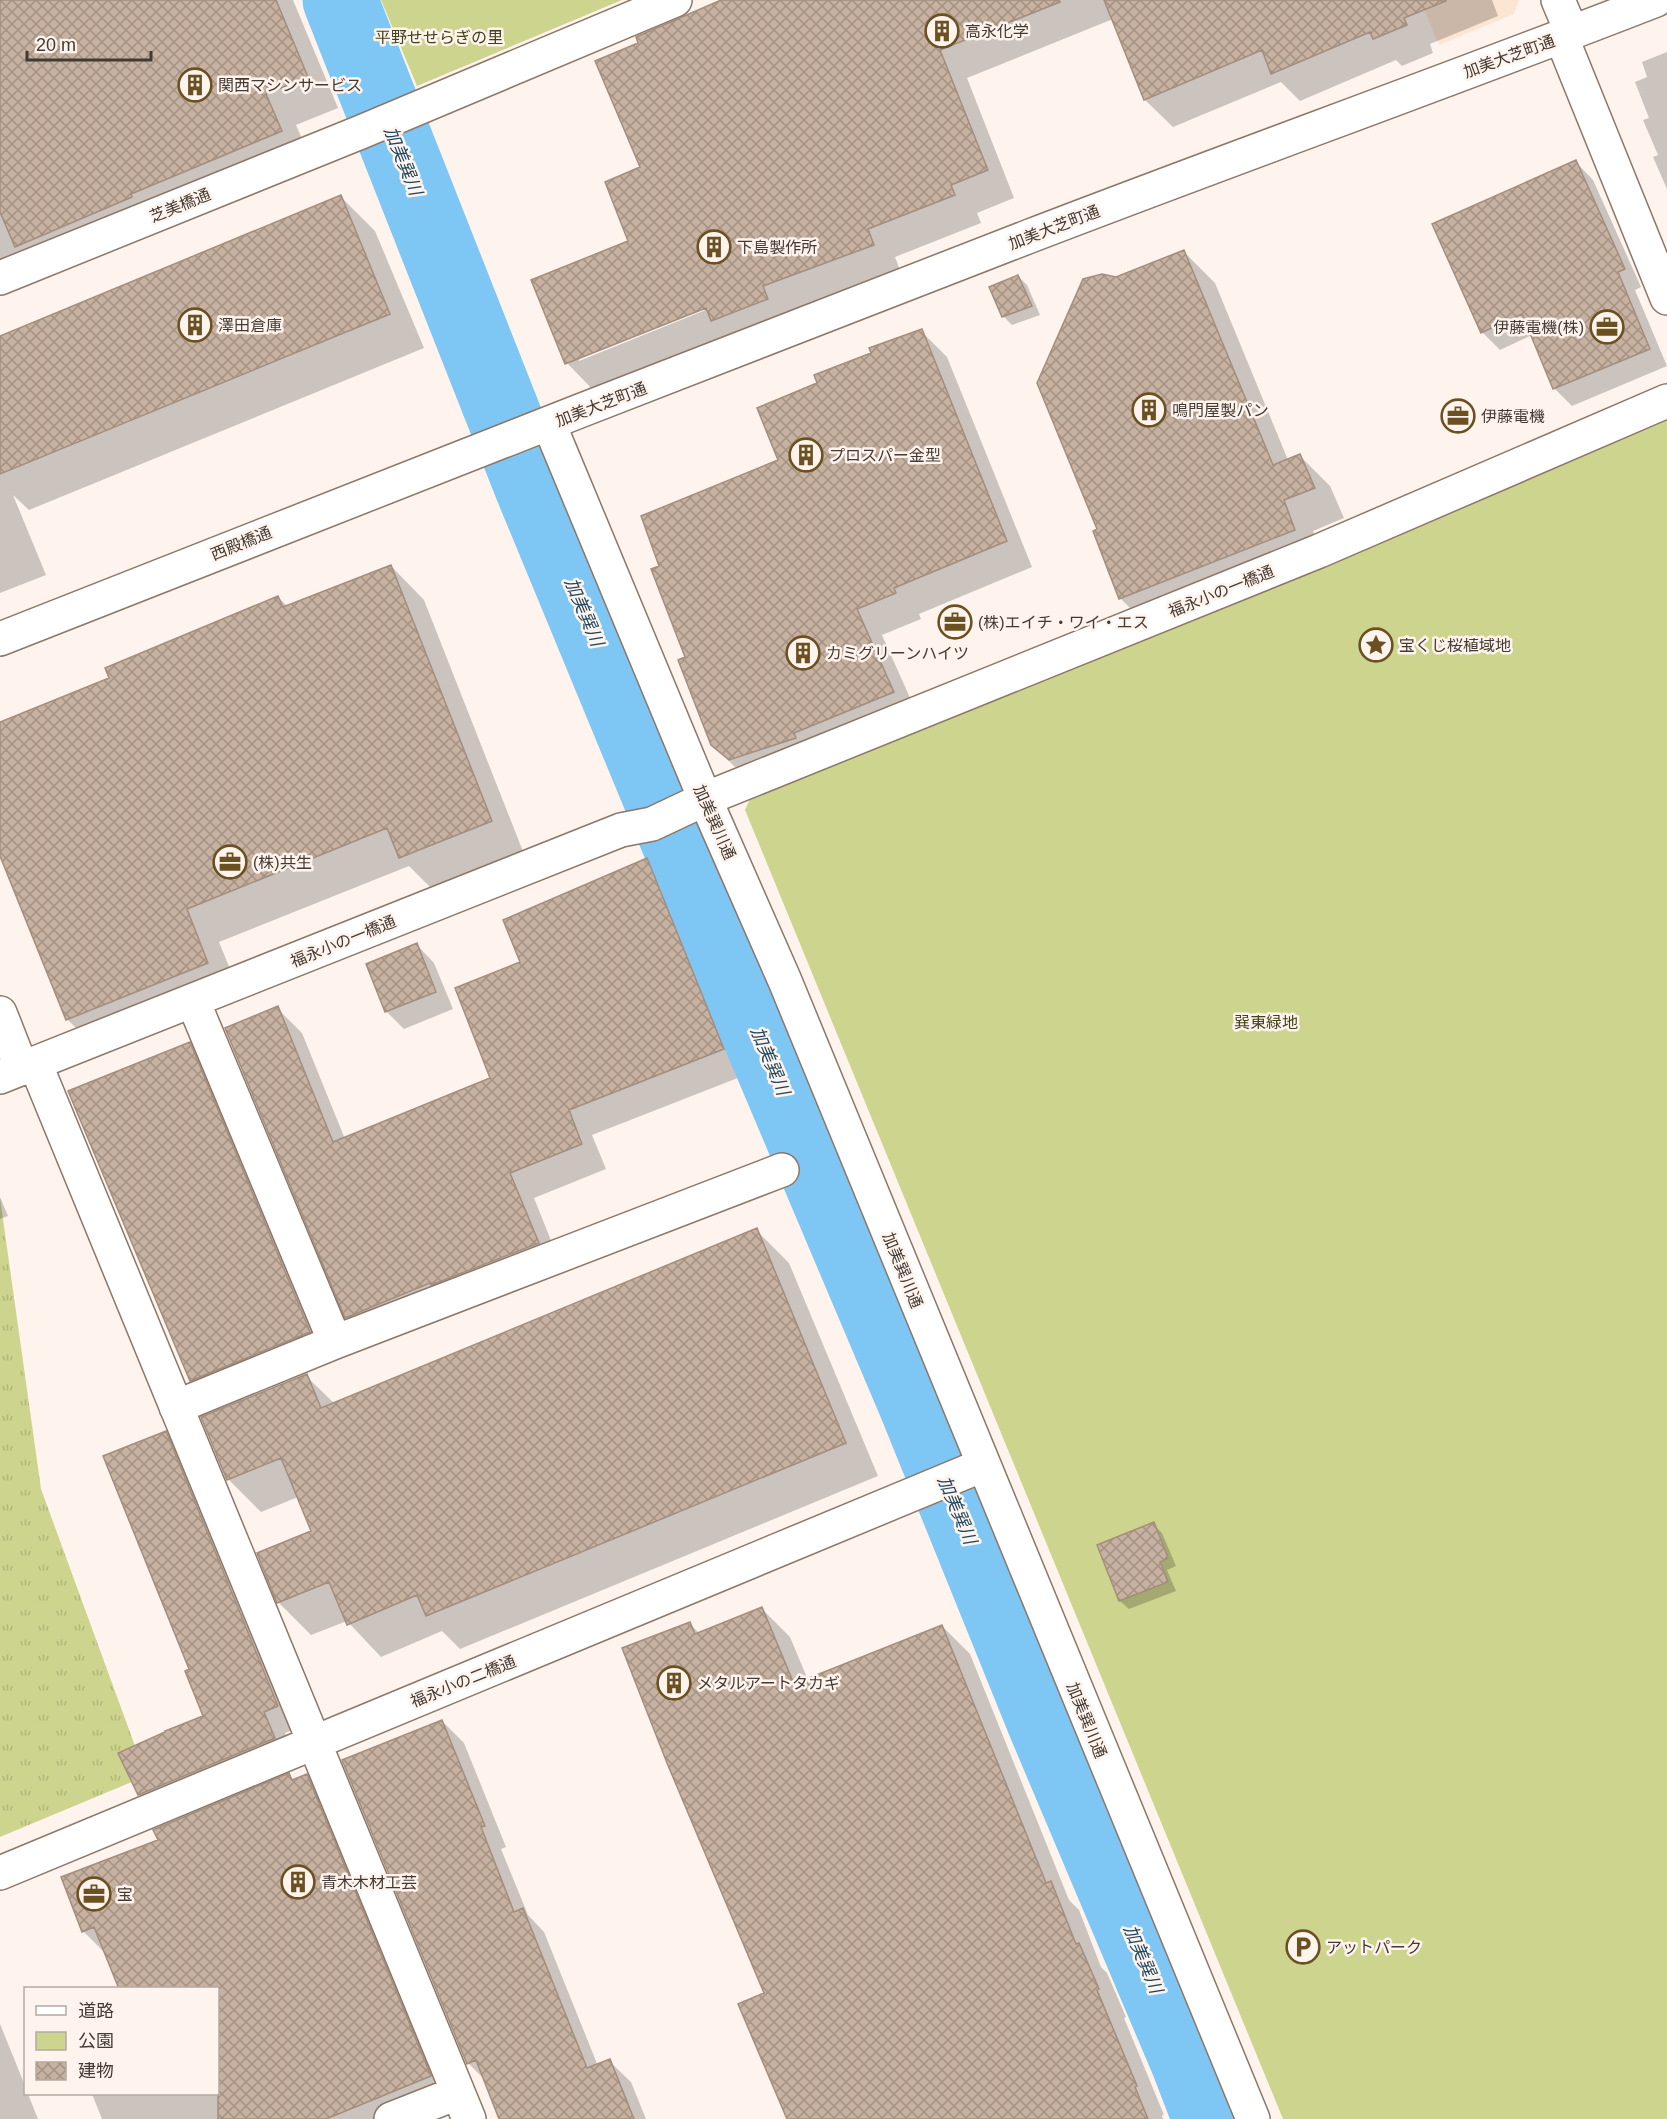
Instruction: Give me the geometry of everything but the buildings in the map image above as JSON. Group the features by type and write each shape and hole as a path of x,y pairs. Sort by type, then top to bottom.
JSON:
{"street":[{"name":"芝美橋通","path":"0,278 361,132 675,0"},
{"path":"1558,0 1567,35 1667,298"},
{"name":"加美大芝町通","path":"482,448 1041,232 1656,0"},
{"name":"福永小の一橋通","path":"19,1070 621,830 652,824 696,804 1319,551 1667,401"},
{"name":"加美巽川通","path":"538,428 696,804 785,981 981,1466 1252,2119"},
{"name":"西殿橋通","path":"0,639 482,448"},
{"path":"193,1000 335,1342"},
{"path":"0,1013 19,1070 176,1407 463,2106 391,2119"},
{"path":"176,1407 335,1342 782,1170"},
{"name":"福永小の二橋通","path":"0,1873 981,1466"}],"shaded area":[{"path":"1420,0 1519,0 1514,14 1439,45"}],"green space":[{"name":"平野せせらぎの里","path":"381,0 622,0 417,86"},
{"name":"巽東緑地","path":"1667,418 1667,2119 1283,2119 745,810 751,797"},
{"path":"0,1198 41,1489 146,1776 0,1837"}],"waterway":[{"name":"加美巽川","path":"340,0 532,487 713,925 917,1407 1046,1726 1189,2064 1210,2119"}],"place":[{"name":"高永化学","path":"942,31"},
{"name":"関西マシンサービス","path":"195,85"},
{"name":"下島製作所","path":"714,247"},
{"name":"澤田倉庫","path":"195,325"},
{"name":"伊藤電機(株)","path":"1607,327"},
{"name":"鳴門屋製パン","path":"1149,410"},
{"name":"伊藤電機","path":"1458,416"},
{"name":"プロスパー金型","path":"806,455"},
{"name":"(株)エイチ・ワイ・エス","path":"955,622"},
{"name":"宝くじ桜植域地","path":"1376,645"},
{"name":"カミグリーンハイツ","path":"803,653"},
{"name":"(株)共生","path":"230,862"},
{"name":"メタルアートタカギ","path":"674,1683"},
{"name":"青木木材工芸","path":"298,1882"},
{"name":"宝","path":"94,1894"},
{"name":"アットパーク","path":"1303,1947"}]}
